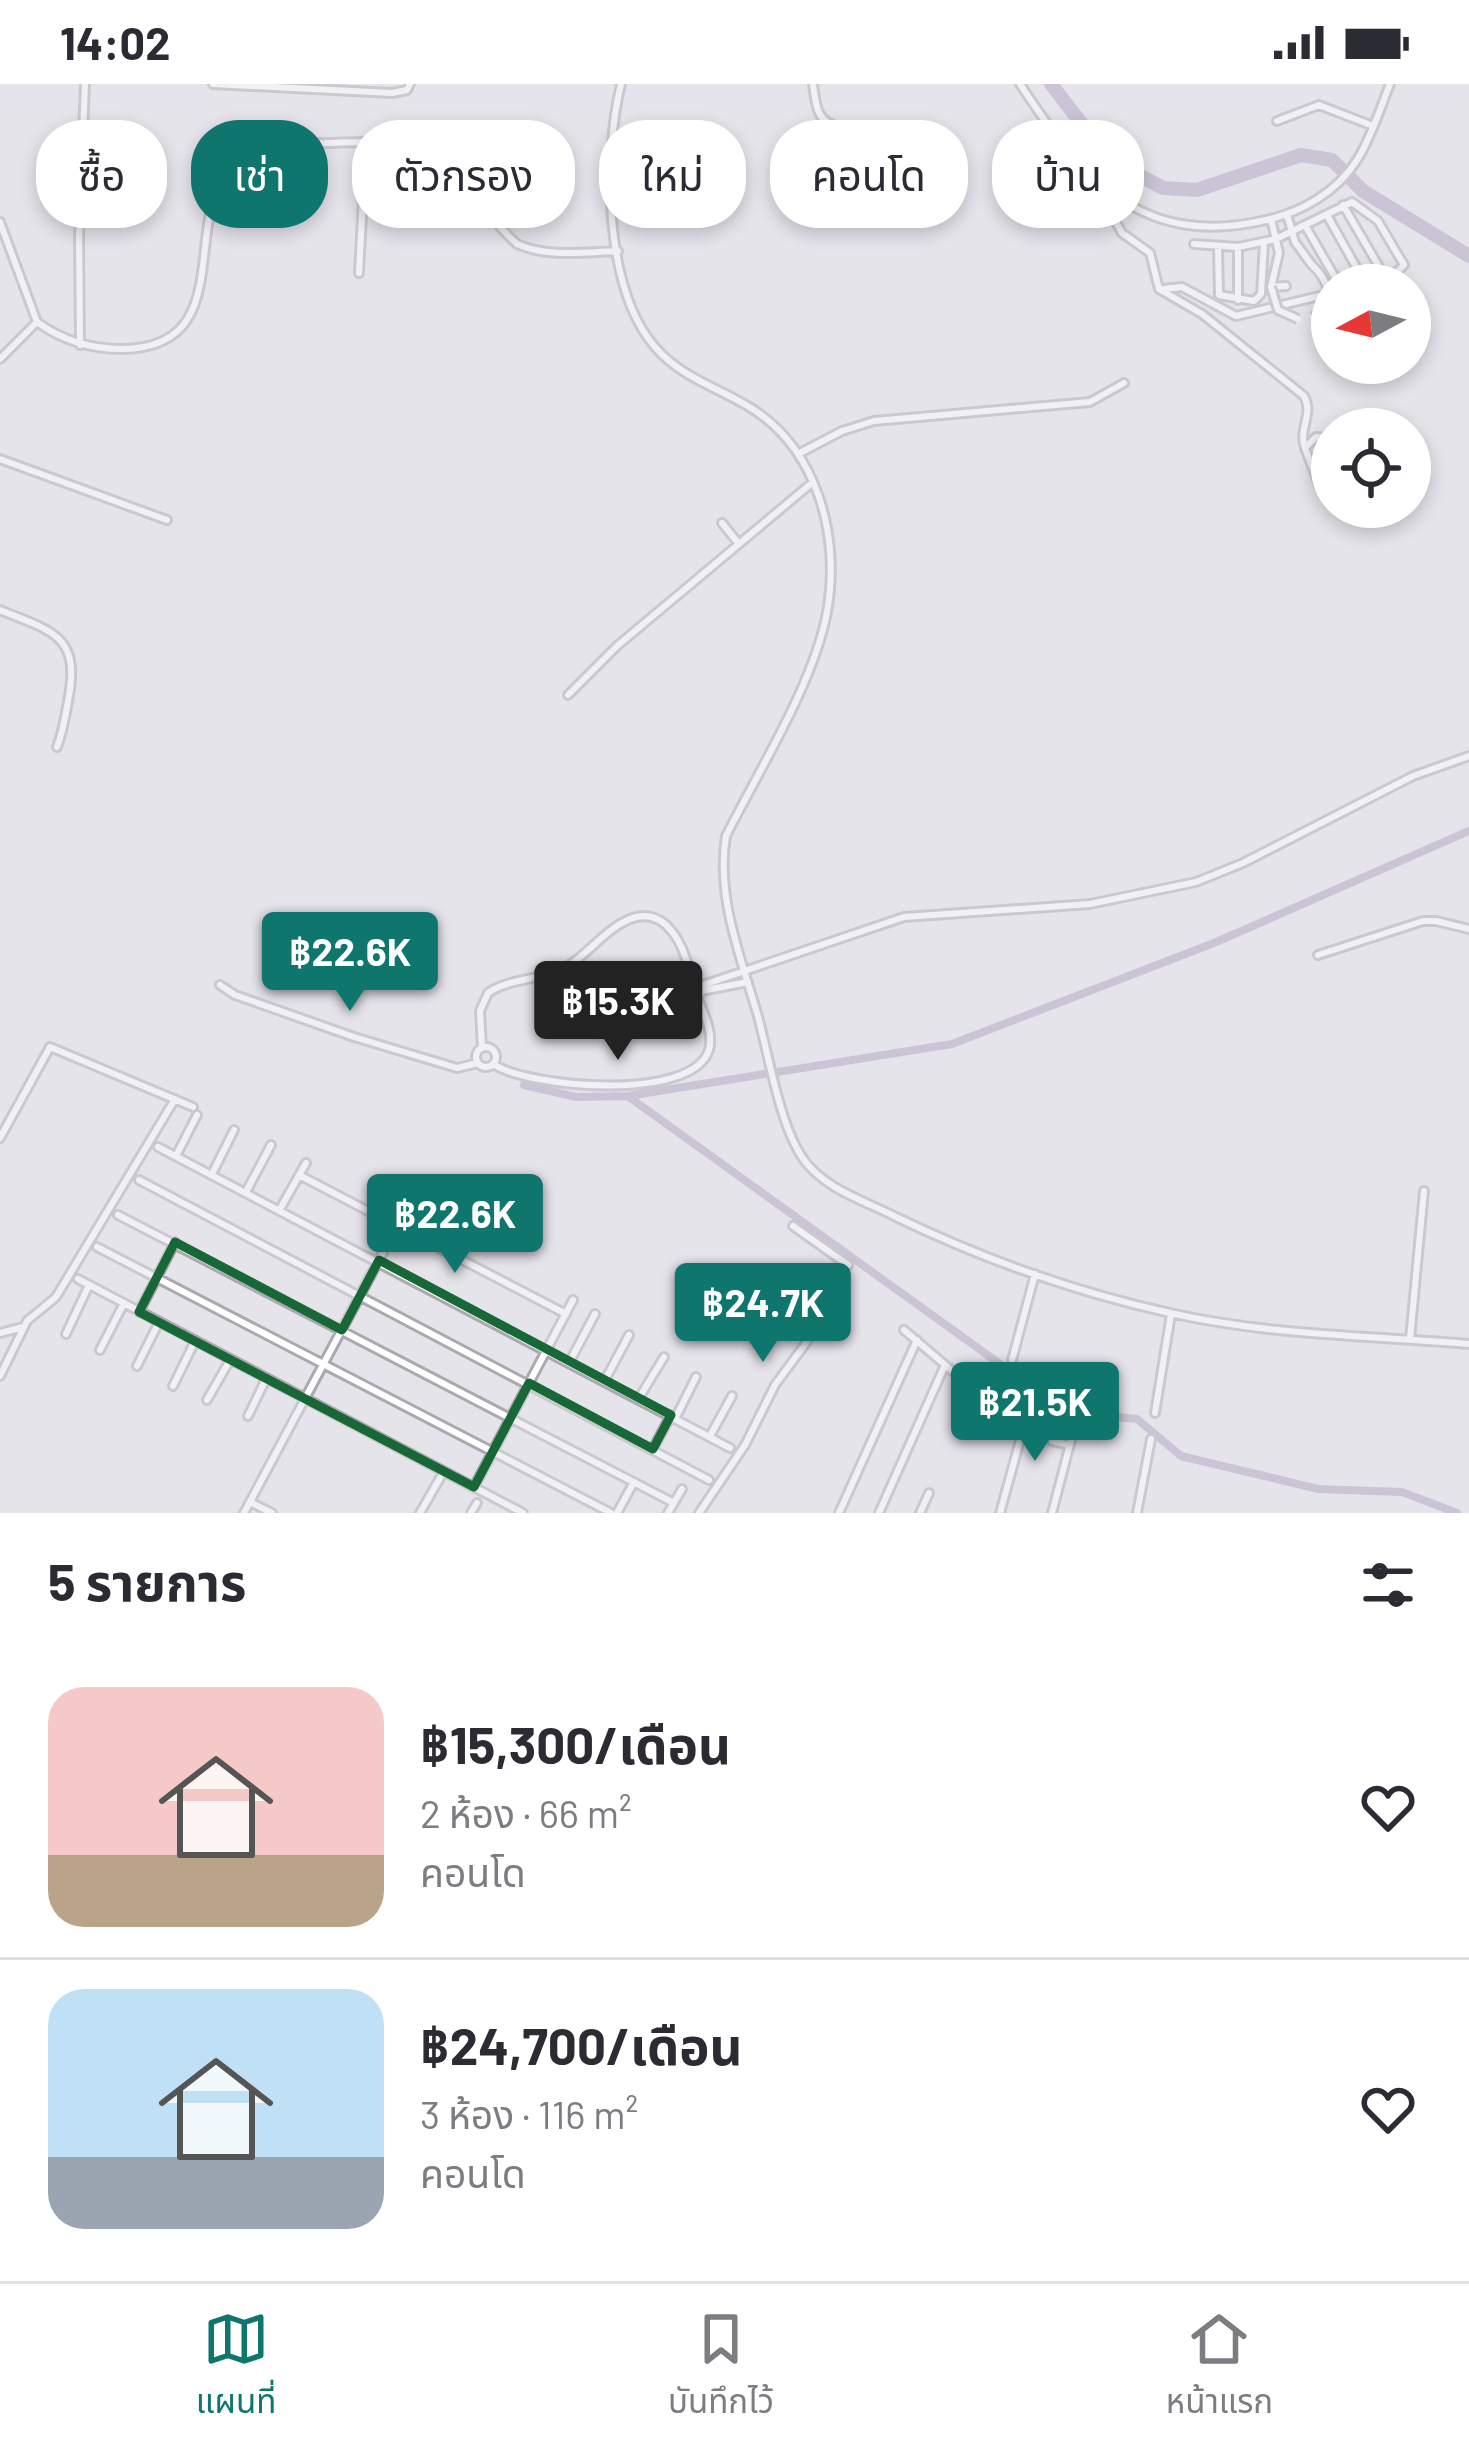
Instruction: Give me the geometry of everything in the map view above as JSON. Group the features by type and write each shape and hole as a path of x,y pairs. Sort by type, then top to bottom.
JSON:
{"street":[{"path":"80,345 85,84"},
{"path":"213,84 392,93 407,90 410,84"},
{"path":"621,84 610,158 618,251 629,303 655,346 698,383 763,416 798,454 825,515 830,543 827,611 818,648 726,836 722,859 722,881 748,982 799,1152 820,1178 948,1242 1172,1314 1469,1344"},
{"path":"813,84 819,115 825,120"},
{"path":"1021,84 1046,120"},
{"path":"1144,212 1163,222 1208,226 1271,219 1310,204 1343,178 1358,159 1390,84"},
{"path":"1277,122 1318,105 1373,126"},
{"path":"0,222 37,322 80,345 136,349 165,339 184,323 198,298 216,191 240,159 273,146 352,143"},
{"path":"1194,244 1238,247 1292,234 1352,202 1378,221 1403,264"},
{"path":"1343,205 1377,264"},
{"path":"1287,215 1292,234 1311,264"},
{"path":"1328,217 1354,264"},
{"path":"1271,219 1279,253 1270,287 1278,310 1298,320"},
{"path":"1306,227 1327,264"},
{"path":"359,273 361,228"},
{"path":"502,228 531,250 618,251"},
{"path":"1119,228 1150,254 1160,290 1195,309 1304,396 1309,410 1301,432 1311,465"},
{"path":"1218,247 1219,295 1255,301 1264,241"},
{"path":"1238,247 1238,300"},
{"path":"1270,287 1286,286"},
{"path":"1160,290 1182,287 1236,316 1311,297"},
{"path":"0,359 37,322"},
{"path":"798,454 874,421 1090,402 1124,383"},
{"path":"1304,448 1311,442"},
{"path":"0,459 167,520"},
{"path":"568,695 617,646 813,482"},
{"path":"722,524 739,544"},
{"path":"0,610 55,635 69,653 74,674 57,747"},
{"path":"721,983 745,970 904,917 1090,904 1196,882 1413,776 1469,756"},
{"path":"220,985 235,995 354,1037 457,1068 493,1064 518,1077 592,1087 681,1076 698,1067 710,1048 710,1032 686,951 670,927 657,920 626,921 561,970 488,993 480,1011 478,1063"},
{"path":"1318,955 1423,921 1469,929"},
{"path":"697,989 748,982"},
{"path":"0,1138 50,1047 195,1111 176,1156"},
{"path":"482,1048 494,1052 493,1064"},
{"path":"0,1376 23,1327 56,1297 175,1099"},
{"path":"212,1174 234,1130"},
{"path":"246,1192 271,1145"},
{"path":"158,1147 730,1448"},
{"path":"280,1209 306,1162"},
{"path":"299,1175 566,1314"},
{"path":"139,1180 709,1480"},
{"path":"1410,1339 1424,1191"},
{"path":"118,1214 674,1503"},
{"path":"244,1513 397,1226"},
{"path":"699,1513 745,1444 775,1384 806,1343 848,1265 793,1226"},
{"path":"139,1312 175,1243"},
{"path":"97,1247 614,1513 634,1482"},
{"path":"1012,1360 1036,1274"},
{"path":"78,1279 523,1513"},
{"path":"66,1334 89,1285"},
{"path":"474,1487 573,1300"},
{"path":"100,1350 124,1304"},
{"path":"570,1361 596,1314"},
{"path":"1155,1413 1172,1314"},
{"path":"136,1366 159,1322"},
{"path":"0,1334 23,1327"},
{"path":"904,1330 957,1375"},
{"path":"605,1380 629,1335"},
{"path":"839,1513 917,1340"},
{"path":"173,1385 195,1341"},
{"path":"639,1398 664,1357"},
{"path":"207,1400 230,1360"},
{"path":"879,1513 945,1365"},
{"path":"653,1449 696,1377"},
{"path":"248,1416 266,1379"},
{"path":"710,1436 732,1396"},
{"path":"1000,1513 1030,1404"},
{"path":"1052,1513 1076,1421"},
{"path":"1137,1513 1151,1438"},
{"path":"1052,1441 1070,1444"},
{"path":"420,1513 440,1478"},
{"path":"668,1513 682,1489"},
{"path":"920,1513 928,1493"},
{"path":"250,1502 272,1513"},
{"path":"472,1513 477,1503"}],"highlighted area":[{"path":"175,1242 342,1330 379,1260 671,1415 653,1449 529,1383 474,1487 139,1312"}],"waterway":[{"path":"1051,84 1109,159 1163,188 1197,190 1301,155 1332,160 1363,191 1469,256"},
{"path":"524,1085 576,1097 628,1096 952,1044 1214,943 1469,831"},
{"path":"629,1097 1007,1369 1066,1403 1105,1416 1137,1419 1181,1456 1318,1489 1402,1492 1457,1513"}]}
